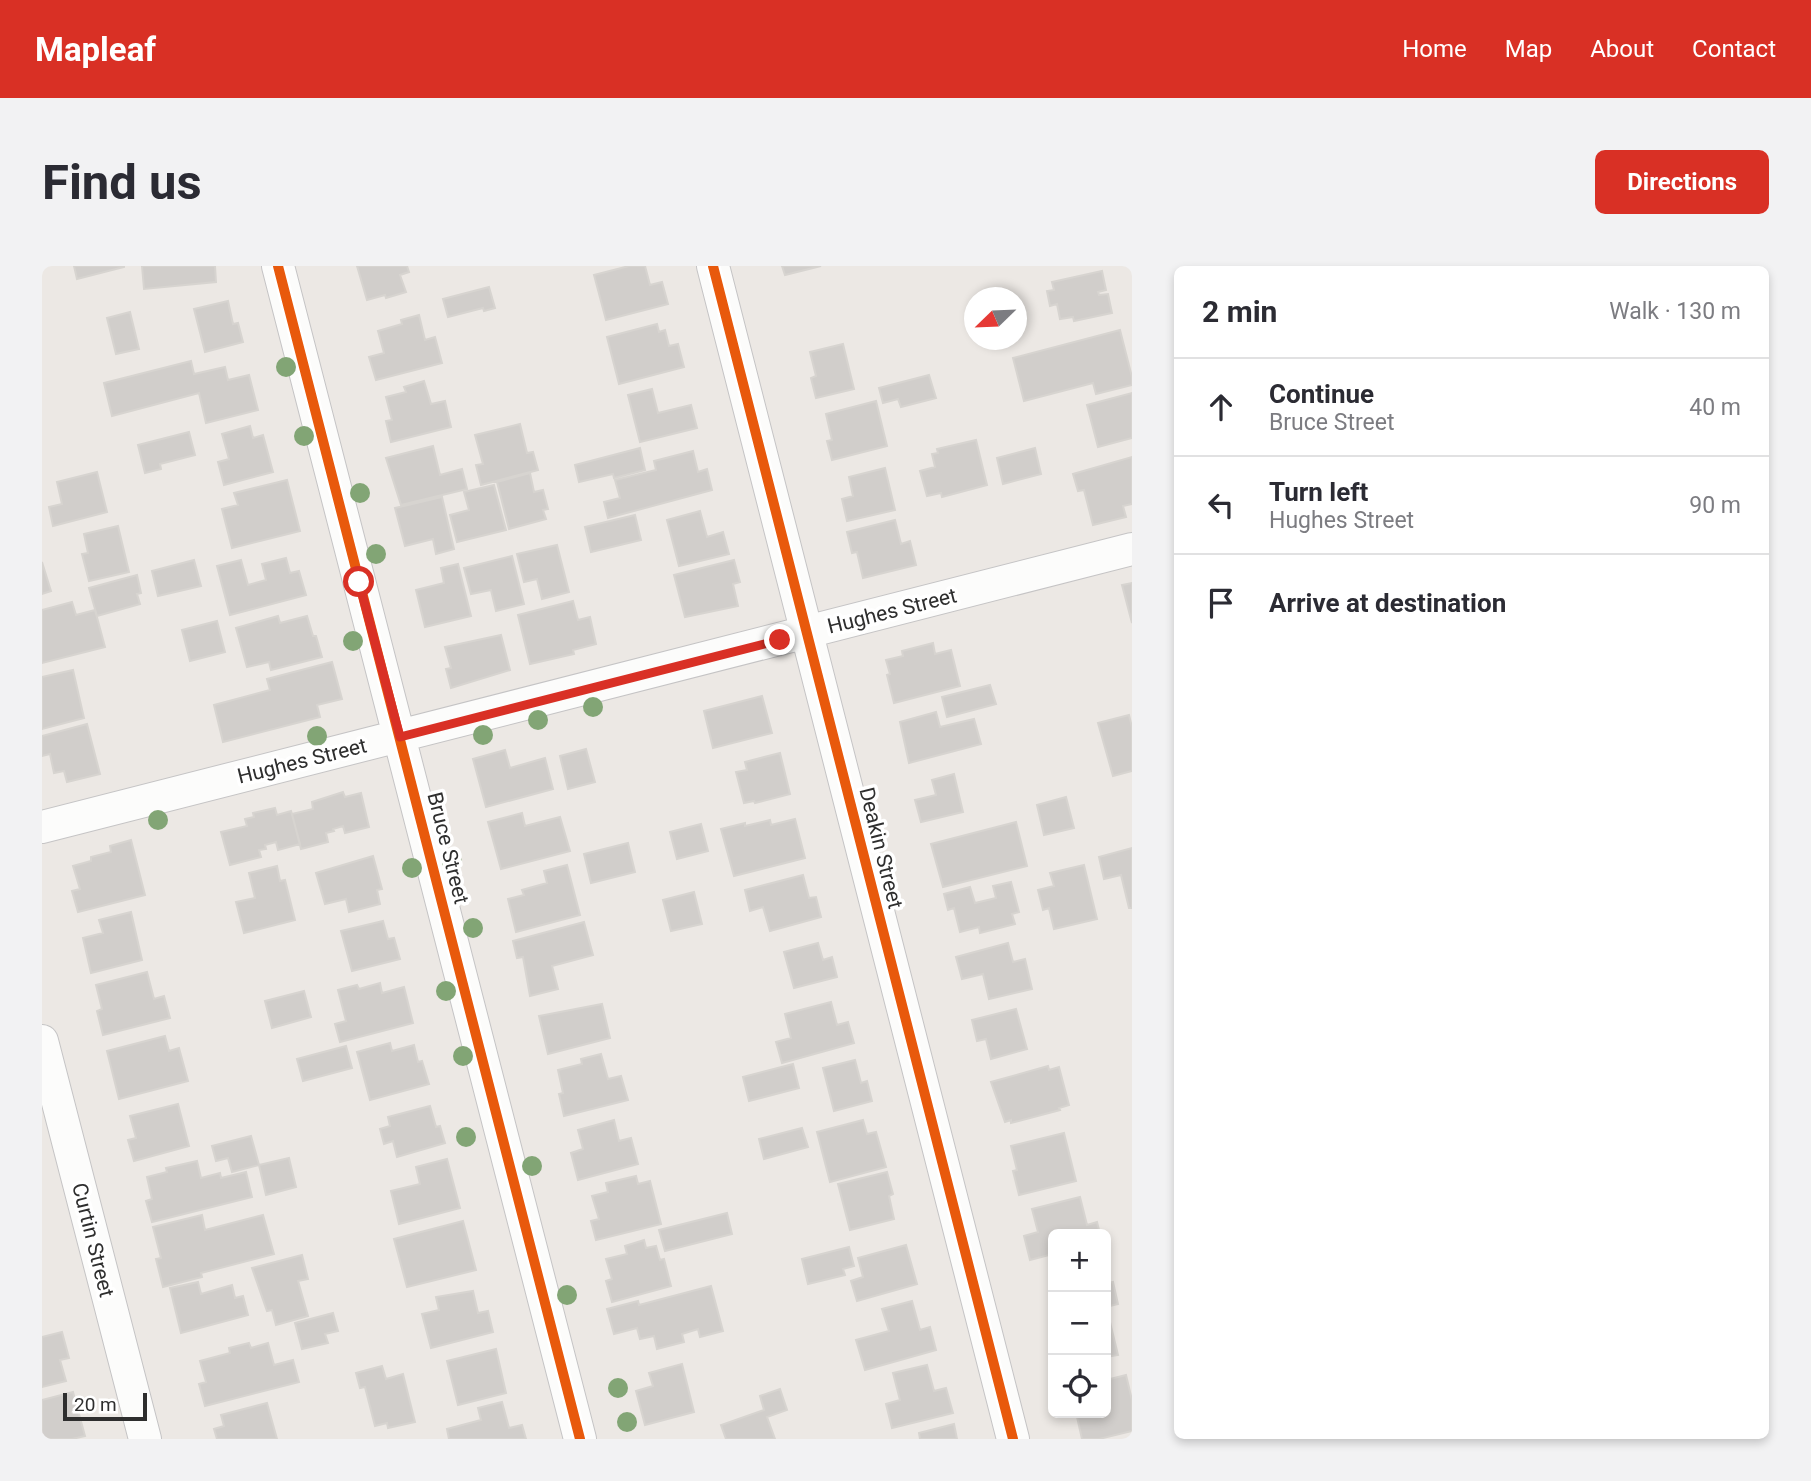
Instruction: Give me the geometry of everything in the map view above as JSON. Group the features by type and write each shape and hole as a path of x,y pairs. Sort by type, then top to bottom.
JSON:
{"street":[{"name":"Bruce Street","path":"278,266 580,1439"},
{"name":"Deakin Street","path":"713,266 1013,1439"},
{"name":"Hughes Street","path":"42,827 1132,550"},
{"name":"Curtin Street","path":"42,1041 145,1439"}],"building":[{"path":"74,266 124,266 124,267 77,279"},
{"path":"142,266 215,266 216,282 144,289"},
{"path":"357,266 407,266 409,272 400,275 406,292 367,300"},
{"path":"629,266 645,266 650,285 662,282 668,304 606,320 594,275"},
{"path":"782,266 821,266 785,275"},
{"path":"1102,271 1106,290 1098,292 1099,295 1108,294 1112,313 1074,321 1073,317 1060,319 1057,304 1050,306 1047,291 1054,290 1052,282"},
{"path":"489,287 495,308 484,311 483,308 448,317 443,299"},
{"path":"228,301 233,324 238,323 243,342 205,352 194,309"},
{"path":"130,312 139,349 116,354 107,318"},
{"path":"419,315 425,340 435,337 442,363 376,380 369,357 384,353 378,331 402,324 401,320"},
{"path":"657,324 659,332 665,330 669,346 678,344 684,367 619,384 607,337"},
{"path":"1120,330 1132,385 1096,394 1093,383 1024,401 1013,358"},
{"path":"843,344 854,389 816,398 811,378 816,376 810,352"},
{"path":"191,361 194,374 225,367 228,380 249,375 258,410 206,423 199,393 112,416 104,383"},
{"path":"929,375 936,398 901,407 898,399 883,403 879,388"},
{"path":"424,381 431,404 445,401 451,427 391,442 386,421 392,420 386,397 406,392 404,387"},
{"path":"652,389 658,413 691,405 697,428 640,442 628,395"},
{"path":"1132,393 1132,438 1098,447 1087,405"},
{"path":"876,401 887,446 832,460 827,441 832,440 826,414"},
{"path":"520,424 527,453 533,452 538,470 481,485 476,465 483,464 475,435"},
{"path":"250,426 253,438 263,435 273,472 224,485 218,462 229,459 222,434"},
{"path":"189,432 195,455 160,464 161,469 145,473 138,445"},
{"path":"976,440 987,485 942,497 941,493 927,496 920,471 935,467 932,454 938,453 937,449"},
{"path":"433,446 440,475 462,469 467,489 401,505 386,458"},
{"path":"640,448 645,470 614,478 613,474 579,482 575,465"},
{"path":"1035,448 1041,474 1003,484 997,458"},
{"path":"693,451 698,472 707,469 712,490 608,518 604,502 620,498 615,480 656,470 654,461"},
{"path":"1132,457 1132,504 1123,506 1126,517 1093,525 1084,490 1078,491 1073,474"},
{"path":"885,468 895,510 847,521 842,499 853,496 849,477"},
{"path":"97,472 107,512 53,526 49,507 62,504 57,482"},
{"path":"530,473 534,492 543,490 548,509 543,510 546,519 509,529 497,482"},
{"path":"287,480 300,531 232,548 222,509 238,505 234,493"},
{"path":"494,485 506,530 457,542 450,515 469,510 464,492"},
{"path":"442,497 454,549 436,554 433,539 405,546 395,508"},
{"path":"700,511 707,537 723,532 729,554 679,566 667,520"},
{"path":"635,515 641,540 591,552 585,527"},
{"path":"895,520 901,544 910,541 916,565 863,578 857,552 852,553 847,532"},
{"path":"118,526 129,572 89,581 82,554 88,553 84,534"},
{"path":"557,545 569,592 542,599 537,579 524,582 517,554"},
{"path":"512,556 524,604 496,611 491,590 471,594 464,568"},
{"path":"286,558 290,573 299,571 306,595 230,615 217,566 241,560 248,585 266,580 262,564"},
{"path":"194,560 201,586 158,596 152,571"},
{"path":"734,560 740,582 733,584 738,606 685,617 674,575"},
{"path":"42,562 51,591 42,594"},
{"path":"458,564 471,616 425,627 416,590 444,583 441,568"},
{"path":"137,575 141,593 137,594 140,604 97,616 89,588"},
{"path":"1132,583 1132,623 1122,585"},
{"path":"573,601 578,620 590,617 596,644 573,650 574,654 530,664 518,615"},
{"path":"72,602 76,615 95,610 105,647 42,663 42,610"},
{"path":"278,616 280,623 307,616 322,657 271,670 269,662 247,667 236,628"},
{"path":"217,621 225,652 190,661 182,630"},
{"path":"501,635 510,670 451,688 446,669 451,668 445,647"},
{"path":"933,643 935,654 951,650 960,686 894,703 886,660 903,656 902,651"},
{"path":"332,662 342,699 317,705 320,717 223,742 214,705 270,690 267,679"},
{"path":"73,670 84,718 42,729 42,677"},
{"path":"990,685 996,704 947,717 942,697"},
{"path":"762,696 772,733 713,748 704,711"},
{"path":"936,712 940,727 974,719 981,744 909,763 900,722"},
{"path":"1129,715 1132,727 1132,771 1113,776 1098,723"},
{"path":"87,724 100,774 67,782 64,771 54,773 50,754 42,756 42,736"},
{"path":"586,749 595,782 568,789 560,756"},
{"path":"505,750 510,768 545,758 553,789 486,807 473,759"},
{"path":"780,753 790,794 755,803 744,803 736,772 747,770 745,762"},
{"path":"954,774 963,812 921,822 915,800 936,795 932,780"},
{"path":"343,792 345,797 361,793 369,827 345,833 343,826 333,829 334,831 326,833 328,842 301,849 292,814 313,809 312,802"},
{"path":"1066,797 1074,828 1044,835 1037,805"},
{"path":"275,808 277,815 291,811 300,844 278,850 276,842 265,845 266,849 259,850 261,857 230,865 221,832 247,826 245,819 254,817 253,813"},
{"path":"522,813 525,826 560,817 570,851 501,869 488,822"},
{"path":"795,819 805,858 734,876 721,829 770,820 771,825"},
{"path":"1016,822 1027,866 943,887 931,844"},
{"path":"701,824 708,851 677,859 670,832"},
{"path":"131,840 145,895 78,912 72,891 80,889 73,866 91,861 91,857 111,852 110,846"},
{"path":"628,843 635,872 591,883 584,854"},
{"path":"1132,848 1132,908 1129,908 1121,875 1104,879 1099,857"},
{"path":"373,856 382,889 377,890 380,904 349,912 346,899 325,904 316,873"},
{"path":"567,865 580,915 516,932 508,899 524,895 522,890 547,883 544,871"},
{"path":"1084,865 1097,919 1054,929 1049,908 1043,910 1038,890 1054,886 1050,873"},
{"path":"277,866 280,881 285,880 295,920 244,933 236,902 255,898 249,873"},
{"path":"803,875 809,898 816,897 821,917 770,931 763,907 750,911 745,890"},
{"path":"1011,882 1019,912 1012,914 1015,924 980,933 979,927 960,932 954,908 948,910 944,894 970,887 975,903 996,898 993,886"},
{"path":"694,892 702,924 671,931 663,900"},
{"path":"131,912 142,960 91,973 83,938 103,933 99,920"},
{"path":"383,921 388,939 394,938 400,959 352,971 341,931"},
{"path":"584,922 593,955 552,966 558,989 530,996 523,957 517,958 513,941"},
{"path":"818,943 823,960 832,957 837,977 794,988 784,952"},
{"path":"1008,943 1013,962 1025,959 1032,989 989,999 983,974 962,979 956,957"},
{"path":"147,972 154,999 164,996 170,1018 103,1035 97,1011 102,1009 96,985"},
{"path":"380,983 382,993 404,987 413,1023 340,1042 335,1024 346,1021 338,990 357,985 359,989"},
{"path":"304,991 311,1017 272,1028 265,1001"},
{"path":"831,1002 837,1025 848,1022 854,1043 782,1063 776,1042 791,1038 785,1014"},
{"path":"602,1004 610,1038 548,1054 539,1016"},
{"path":"1016,1009 1027,1049 991,1059 986,1039 977,1041 972,1020"},
{"path":"165,1036 169,1051 179,1048 188,1081 119,1099 107,1051"},
{"path":"390,1043 392,1051 414,1045 418,1062 422,1061 429,1084 370,1100 357,1052"},
{"path":"346,1046 352,1068 303,1081 297,1059"},
{"path":"601,1054 608,1079 621,1076 628,1100 564,1116 559,1094 563,1093 558,1070 582,1064 581,1059"},
{"path":"855,1060 861,1083 867,1081 872,1101 834,1111 823,1068"},
{"path":"793,1064 799,1088 749,1101 743,1077"},
{"path":"1048,1066 1049,1070 1059,1067 1069,1105 1059,1108 1060,1110 1011,1123 1011,1120 1005,1122 991,1082"},
{"path":"178,1104 189,1146 134,1161 128,1140 136,1138 130,1116"},
{"path":"430,1106 436,1127 440,1126 445,1143 397,1157 393,1141 384,1144 380,1129 390,1126 388,1117"},
{"path":"614,1120 619,1141 631,1138 638,1164 578,1180 571,1153 583,1149 578,1130"},
{"path":"863,1120 867,1134 876,1132 886,1167 830,1182 817,1132"},
{"path":"802,1128 808,1147 764,1159 759,1139"},
{"path":"1064,1133 1076,1181 1019,1195 1011,1146"},
{"path":"251,1136 259,1165 232,1172 228,1158 216,1161 212,1146"},
{"path":"289,1158 296,1187 266,1195 259,1165"},
{"path":"447,1159 460,1208 399,1224 391,1191 420,1184 416,1167"},
{"path":"197,1161 201,1178 220,1173 221,1178 246,1172 252,1197 152,1222 146,1201 152,1199 147,1177 167,1172 166,1168"},
{"path":"887,1172 893,1194 889,1196 894,1219 850,1230 838,1184"},
{"path":"636,1176 638,1184 650,1181 661,1224 596,1240 591,1221 599,1219 592,1196 608,1192 606,1183"},
{"path":"1080,1197 1087,1225 1097,1222 1099,1229 1048,1229 1048,1255 1030,1260 1024,1236 1038,1232 1032,1209"},
{"path":"727,1213 732,1234 665,1251 659,1230"},
{"path":"202,1215 205,1230 263,1215 274,1254 201,1273 202,1277 163,1287 156,1259 161,1258 153,1227"},
{"path":"463,1221 476,1270 407,1287 394,1239"},
{"path":"644,1240 646,1248 656,1246 660,1260 664,1259 671,1286 612,1302 606,1281 612,1279 606,1259 627,1254 625,1246"},
{"path":"906,1245 917,1284 857,1301 851,1281 863,1277 858,1258"},
{"path":"849,1247 854,1266 843,1269 845,1275 808,1284 802,1259"},
{"path":"302,1255 308,1279 298,1281 308,1316 276,1325 272,1310 267,1311 252,1268"},
{"path":"198,1282 201,1294 232,1285 235,1298 243,1296 248,1315 181,1333 170,1288"},
{"path":"1111,1282 1113,1282 1118,1304 1111,1306"},
{"path":"711,1286 723,1331 700,1337 698,1329 682,1334 684,1342 657,1349 654,1336 640,1339 637,1328 614,1334 607,1309 638,1301 639,1305"},
{"path":"473,1291 478,1313 488,1311 493,1332 431,1348 422,1314 439,1310 436,1297"},
{"path":"912,1301 920,1330 930,1327 936,1350 865,1370 856,1340 889,1331 882,1309"},
{"path":"333,1313 338,1331 325,1334 328,1343 302,1349 295,1323"},
{"path":"1111,1326 1118,1355 1111,1356"},
{"path":"62,1332 69,1358 60,1360 66,1381 42,1387 42,1337"},
{"path":"249,1343 251,1348 268,1343 274,1365 293,1360 299,1382 205,1406 199,1384 206,1382 200,1361 230,1353 229,1348"},
{"path":"496,1349 506,1393 458,1405 447,1361"},
{"path":"682,1364 694,1412 645,1425 636,1391 653,1386 649,1373"},
{"path":"927,1365 934,1391 946,1388 953,1413 892,1428 886,1404 900,1400 893,1373"},
{"path":"382,1366 386,1379 403,1374 415,1422 388,1428 387,1423 375,1426 365,1387 360,1388 356,1373"},
{"path":"1126,1375 1132,1400 1132,1431 1099,1439 1082,1439 1077,1418 1111,1418 1111,1379"},
{"path":"780,1389 787,1410 767,1417 775,1439 726,1439 721,1425 764,1410 760,1396"},
{"path":"73,1392 85,1436 42,1439 42,1400"},
{"path":"502,1402 509,1428 522,1425 526,1439 449,1439 447,1429 481,1420 478,1408"},
{"path":"267,1403 277,1439 217,1439 214,1429 224,1426 221,1415"},
{"path":"954,1424 957,1439 920,1439 919,1433"}],"cycle path":[{"path":"278,266 580,1439"},
{"path":"713,266 1013,1439"}],"route":[{"path":"359,582 400,737 780,640"}]}
